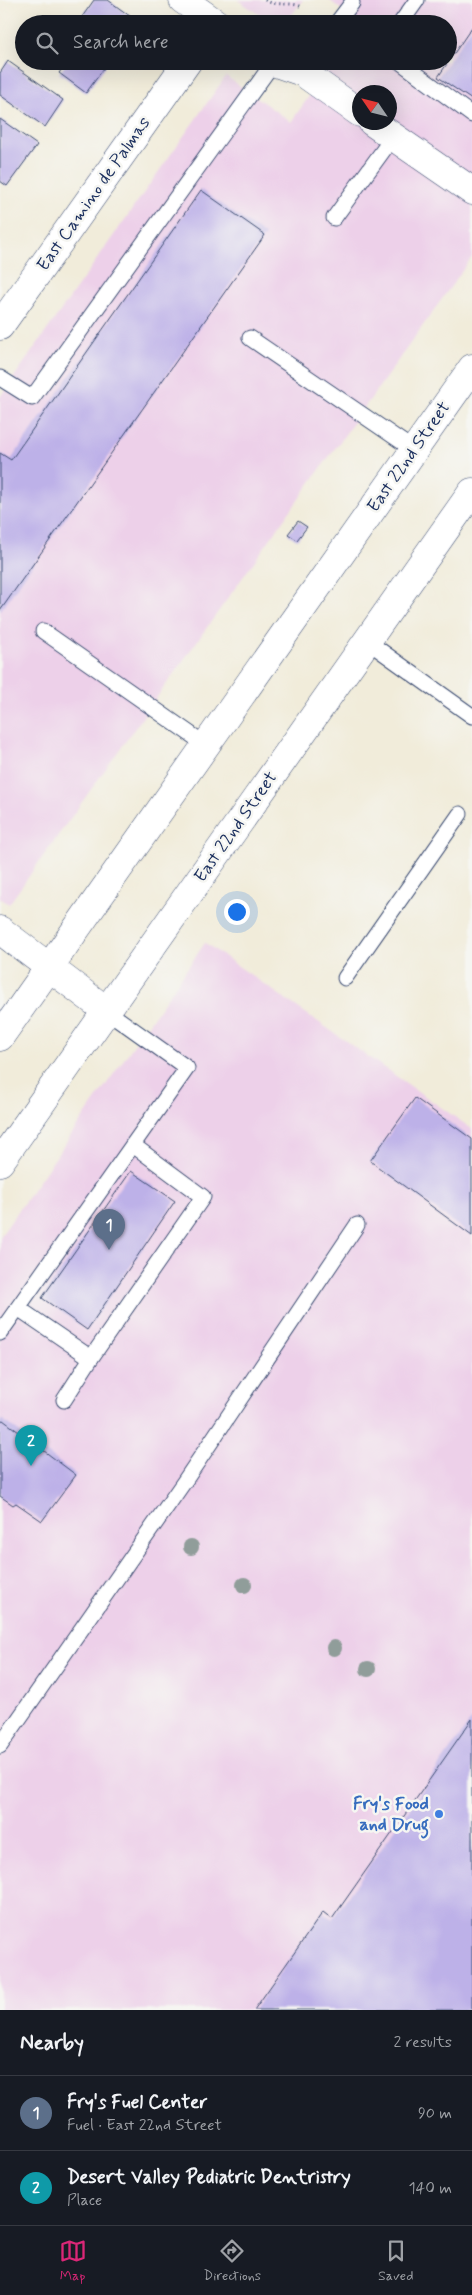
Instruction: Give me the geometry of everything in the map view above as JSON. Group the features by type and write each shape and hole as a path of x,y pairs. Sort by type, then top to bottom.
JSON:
{"main road":[{"path":"183,0 204,15"},
{"name":"East Camino de Palmas","path":"0,326 182,70"},
{"path":"309,70 352,107"},
{"path":"382,130 472,191"},
{"name":"East 22nd Street","path":"0,1037 472,368"},
{"name":"East 22nd Street","path":"0,1162 472,492"},
{"path":"0,930 107,1011"}],"lane":[{"path":"406,15 417,0"},
{"path":"343,15 352,3"},
{"path":"0,378 32,398 265,70"},
{"path":"411,70 472,115"},
{"path":"334,218 382,130"},
{"path":"250,338 414,450"},
{"path":"43,631 206,744"},
{"path":"367,641 472,716"},
{"path":"345,978 460,814"},
{"path":"0,1333 187,1068 107,1011"},
{"path":"64,1400 203,1197 133,1145"},
{"path":"0,1746 357,1226"},
{"path":"18,1308 92,1358"}],"path":[{"path":"266,0 270,3 295,4 302,7"}],"shaded area":[{"path":"238,0 303,0 292,15 260,15"},
{"path":"329,0 472,0 472,257 9,904 0,898 0,397 226,76 291,122 328,70 457,70 457,15 348,15"},
{"path":"205,943 472,1129 472,2010 0,2010 0,1237"}],"building":[{"path":"94,0 108,0 128,15 83,15"},
{"path":"472,27 472,100 438,77 443,70 457,70 457,49"},
{"path":"8,61 15,66 15,70 21,70 63,100 45,127 0,95 0,73"},
{"path":"61,70 103,70 86,93 59,73"},
{"path":"0,119 37,145 7,186 0,181"},
{"path":"201,190 265,235 0,611 0,453 11,460"},
{"path":"298,521 307,527 297,540 288,534"},
{"path":"415,1098 472,1139 472,1236 370,1161"},
{"path":"131,1171 175,1201 87,1330 42,1298"},
{"path":"3,1420 76,1475 42,1521 16,1503 13,1505 0,1496 0,1421"},
{"name":"Fry's Food and Drug","path":"472,1719 472,2010 254,2010 323,1912 332,1919"}],"place":[{"name":"Fry's Fuel Center","path":"109,1250"},
{"name":"Desert Valley Pediatric Dentristry","path":"31,1466"},
{"name":"Fry's Food and Drug","path":"439,1814"}]}
